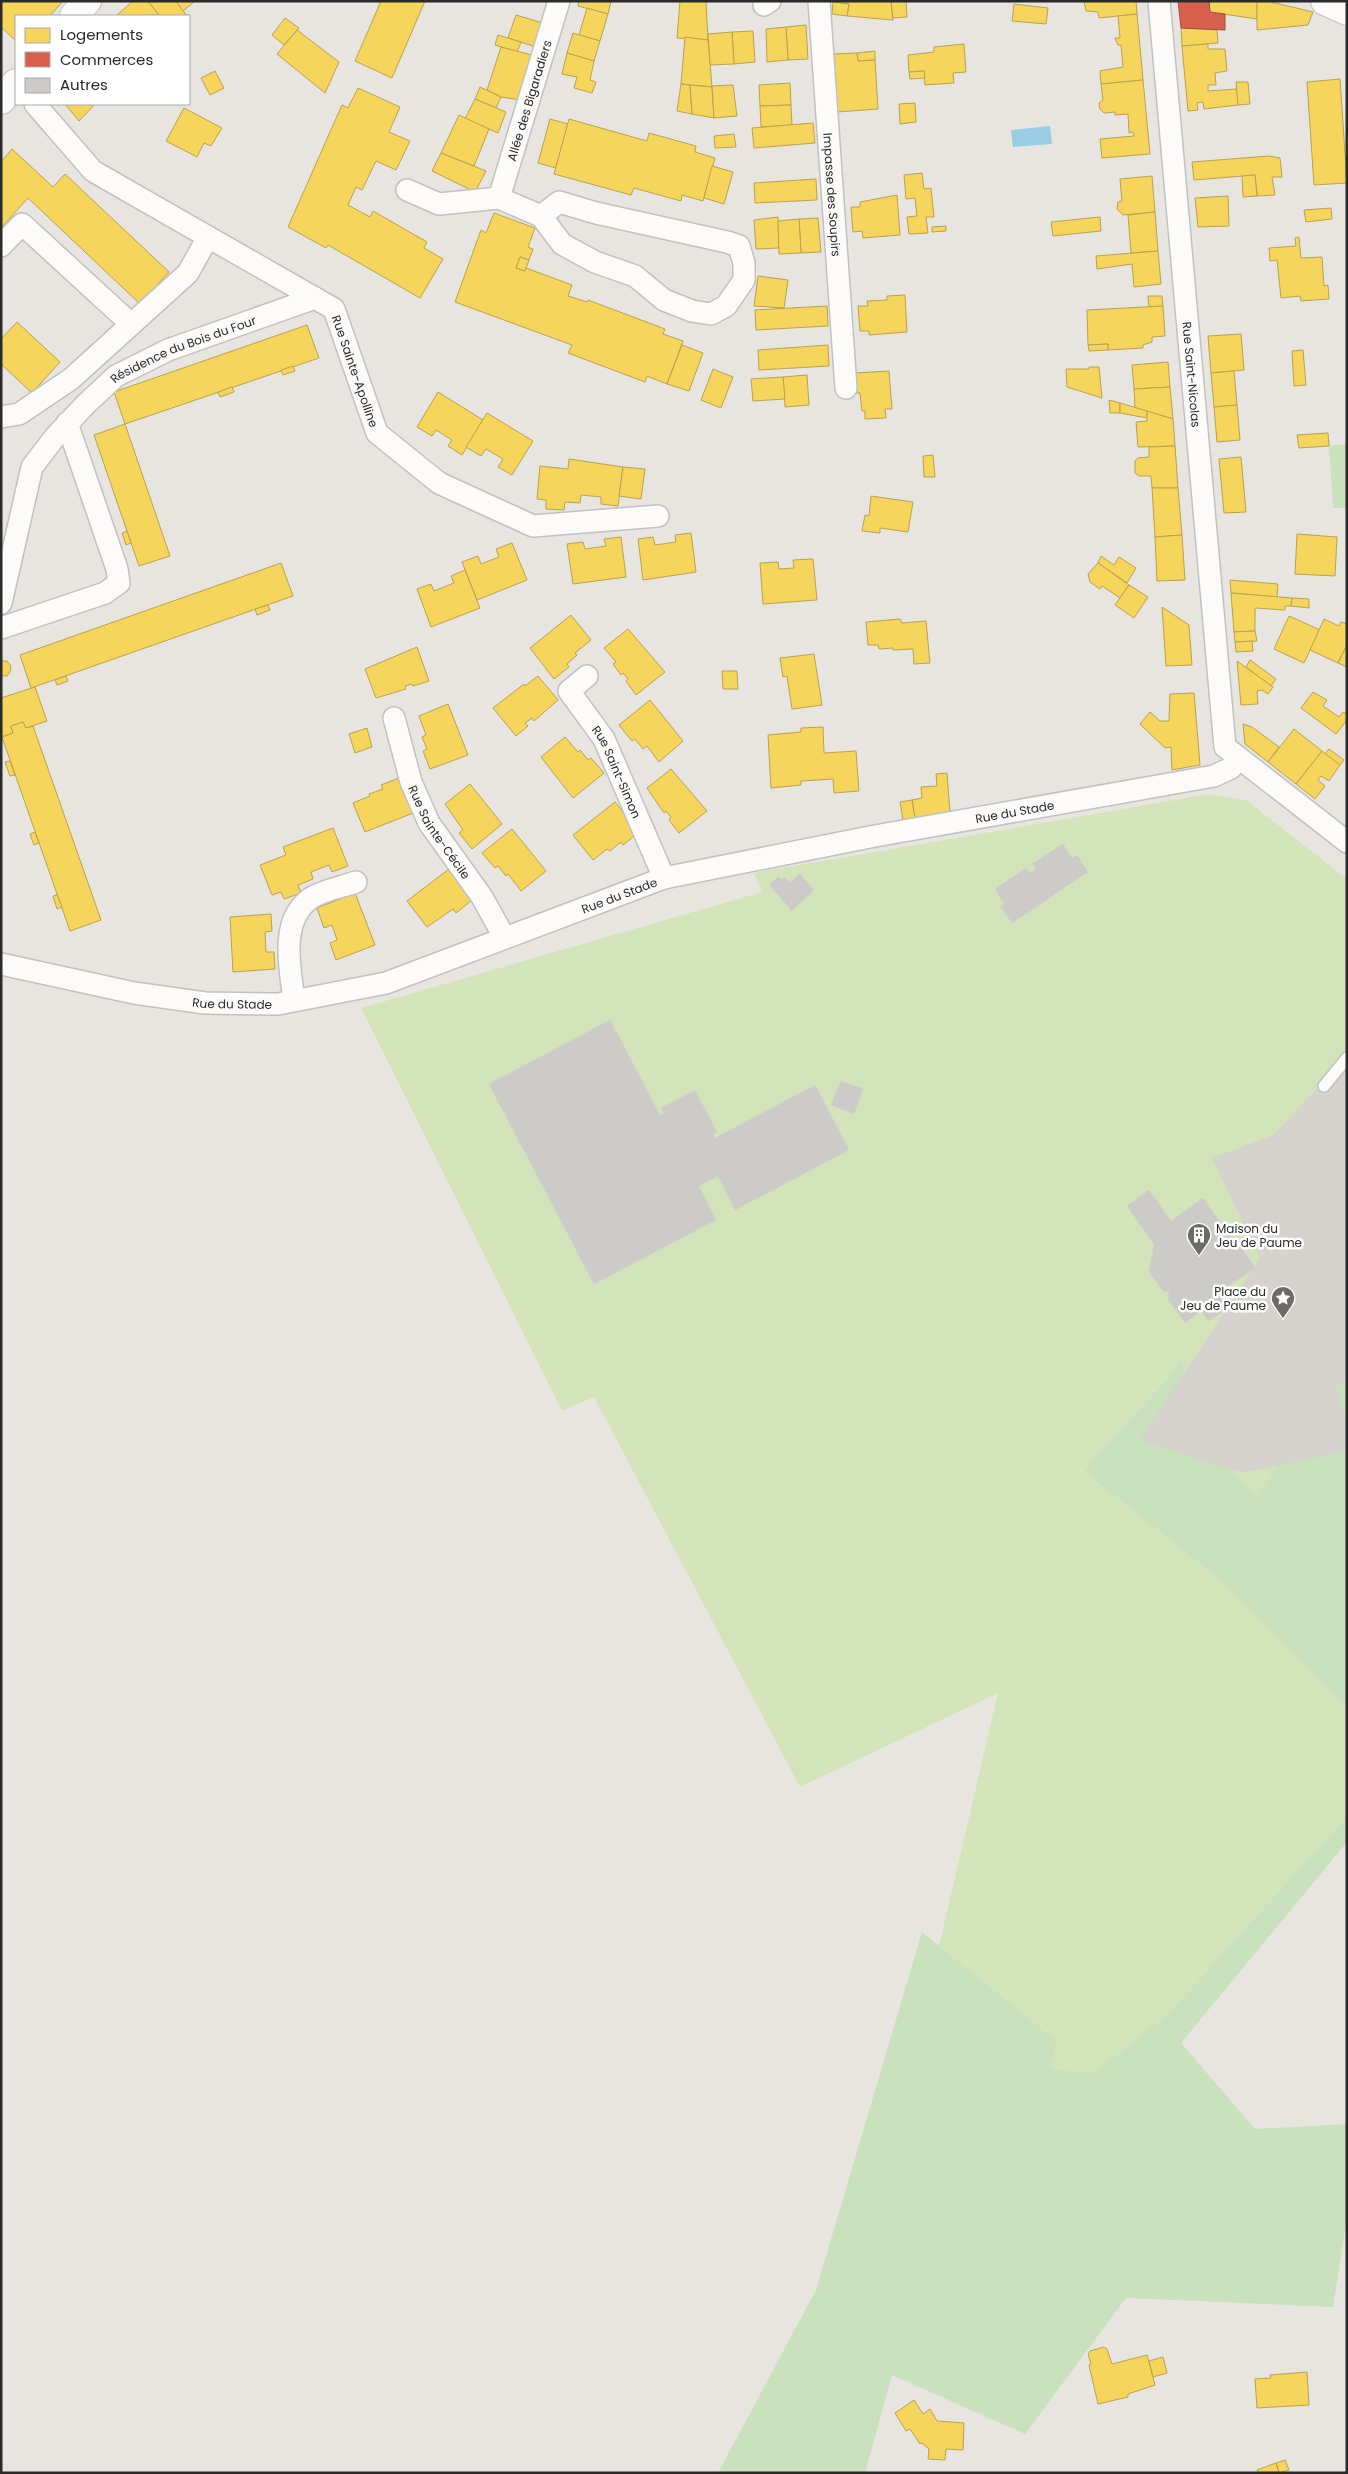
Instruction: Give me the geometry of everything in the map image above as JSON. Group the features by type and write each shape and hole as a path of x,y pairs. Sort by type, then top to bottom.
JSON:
{"main road":[{"path":"75,15 87,1"},
{"path":"1,100 15,84"}],"street":[{"name":"Allée des Bigaradiers","path":"498,198 559,1"},
{"name":"Impasse des Soupirs","path":"818,1 846,388"},
{"name":"Rue Saint-Nicolas","path":"1159,1 1232,752"},
{"name":"Rue Sainte-Apolline","path":"36,105 93,171 334,309 377,433 439,483 533,526 658,516"},
{"path":"407,190 439,204 498,198 541,216 562,244 595,262 635,276 664,300 692,311 711,314 726,306 744,280 744,263 739,246 727,242 596,214 559,202 541,216"},
{"path":"1,246 22,224 131,324"},
{"path":"1,417 19,414 71,379 188,273 208,236"},
{"name":"Résidence du Bois du Four","path":"1,603 32,467 67,423 116,376 168,350 315,298"},
{"path":"1,628 105,593 119,583 118,569 67,423"},
{"name":"Rue Saint-Simon","path":"587,676 569,691 604,739 664,878"},
{"name":"Rue Sainte-Cécile","path":"394,718 411,782 429,823 482,897 504,937"},
{"path":"1232,752 1347,842"},
{"name":"Rue du Stade","path":"1,964 134,993 205,1003 278,1004 386,983 664,878 875,836 1214,776 1231,768 1232,752"},
{"path":"294,1000 289,966 289,933 299,909 312,897 356,882"}],"lane":[{"path":"1324,1086 1347,1058"}],"green space":[{"path":"1347,444 1347,508 1333,508 1329,446"},
{"path":"1209,794 1246,800 1347,879 1347,1149 1294,1436 1258,1498 1189,1426 1183,1361 1083,1471 1225,1584 1347,1707 1347,1816 1166,2016 1094,2073 1050,2069 1057,2041 939,1946 998,1693 800,1787 594,1397 562,1411 361,1008 762,892 754,873"},
{"path":"1347,1149 1347,1707 1225,1584 1083,1471 1183,1361 1189,1426"},
{"path":"1347,1816 1347,1842 1181,2043 1255,2129 1347,2124 1347,2218 1333,2307 1126,2298 1025,2434 892,2375 865,2473 718,2473 816,2290 922,1932 1057,2041 1166,2016"}],"shaded area":[{"name":"Place du Jeu de Paume","path":"1347,1057 1347,1380 1336,1385 1347,1422 1347,1451 1242,1473 1140,1440 1260,1258 1212,1158 1273,1135"}],"water":[{"path":"1050,126 1052,144 1013,147 1011,130"}],"building: Logements":[{"path":"1,1 63,1 51,15 15,15 15,40 1,27"},
{"path":"133,1 148,1 159,15 117,15"},
{"path":"148,1 176,1 186,15 159,15"},
{"path":"176,1 195,1 183,11"},
{"path":"381,1 425,1 392,78 355,61"},
{"path":"579,1 611,1 608,14 578,6"},
{"path":"680,1 706,1 708,40 677,38"},
{"path":"891,1 893,20 847,16 849,4 833,2"},
{"path":"891,1 906,1 907,17 893,18"},
{"path":"1084,1 1136,1 1137,14 1099,18 1098,12 1086,11"},
{"path":"1209,1 1257,1 1257,19 1210,12"},
{"path":"1257,1 1267,1 1313,12 1308,25 1257,30"},
{"path":"833,2 849,4 847,16 832,14"},
{"path":"1014,4 1048,8 1046,24 1012,21"},
{"path":"587,8 608,14 600,41 579,35"},
{"path":"1137,14 1143,80 1101,84 1100,71 1123,67 1121,45 1118,45 1115,38 1120,38 1118,16"},
{"path":"516,15 543,23 536,47 508,38"},
{"path":"285,18 299,28 284,45 272,35"},
{"path":"806,25 808,59 788,60 786,27"},
{"path":"786,27 788,60 767,62 766,29"},
{"path":"1181,28 1217,30 1218,43 1182,46"},
{"path":"297,30 339,62 325,93 277,54"},
{"path":"753,31 755,62 734,64 732,32"},
{"path":"732,32 734,64 710,65 708,34"},
{"path":"573,33 600,41 594,61 567,53"},
{"path":"498,35 521,42 517,52 495,45"},
{"path":"685,37 708,40 712,87 681,84"},
{"path":"964,44 966,72 953,73 954,83 925,85 924,71 909,72 908,55 934,52 934,47"},
{"path":"1208,44 1208,49 1225,49 1227,71 1215,73 1216,85 1208,85 1208,91 1237,89 1238,105 1204,109 1203,102 1197,103 1198,110 1188,111 1182,46"},
{"path":"501,47 532,55 521,100 501,97 487,90"},
{"path":"875,51 875,60 858,61 857,53"},
{"path":"567,53 594,61 590,80 596,82 592,93 574,88 577,77 562,74"},
{"path":"857,53 858,61 875,60 878,109 837,112 832,54"},
{"path":"215,71 224,88 210,95 201,78"},
{"path":"924,71 925,78 910,79 909,72"},
{"path":"1340,79 1347,183 1314,185 1307,82"},
{"path":"1143,80 1150,154 1102,158 1100,139 1134,136 1133,132 1129,133 1128,114 1115,115 1115,112 1104,113 1100,109 1099,103 1103,100 1101,84"},
{"path":"1236,82 1248,82 1250,104 1238,105"},
{"path":"790,83 791,105 760,106 759,85"},
{"path":"681,84 690,85 692,114 677,111"},
{"path":"690,85 712,87 714,118 692,114"},
{"path":"733,85 737,116 714,118 712,86"},
{"path":"480,87 501,97 496,108 475,99"},
{"path":"358,88 400,107 389,132 410,141 396,170 376,161 362,190 356,187 348,205 370,217 373,211 427,242 424,248 443,259 420,298 328,245 326,248 288,227 342,105 348,108"},
{"path":"475,99 506,112 498,133 465,119"},
{"path":"915,103 916,122 900,124 899,104"},
{"path":"66,105 94,105 79,121"},
{"path":"791,105 792,125 761,127 760,106"},
{"path":"184,108 222,128 211,146 204,143 197,157 166,141"},
{"path":"459,115 489,129 474,166 441,153"},
{"path":"550,119 568,124 556,168 538,163"},
{"path":"569,119 647,141 649,133 696,146 695,152 715,158 703,201 682,195 681,201 634,188 631,195 554,174"},
{"path":"813,123 815,143 754,148 752,128"},
{"path":"734,134 736,147 715,148 714,136"},
{"path":"12,149 53,187 65,174 169,272 140,304 28,198 1,228 1,162"},
{"path":"441,153 486,171 475,192 432,171"},
{"path":"1269,156 1280,158 1282,177 1272,177 1275,195 1257,196 1255,175 1194,180 1192,162"},
{"path":"712,166 733,172 724,204 704,198"},
{"path":"922,173 924,189 931,188 934,217 926,217 928,233 909,234 907,217 917,216 915,198 906,199 904,175"},
{"path":"1255,175 1257,196 1243,197 1242,176"},
{"path":"1152,176 1155,212 1123,215 1117,209 1118,202 1122,201 1120,179"},
{"path":"816,179 817,200 755,203 754,183"},
{"path":"897,195 900,235 863,238 862,231 853,232 851,207 860,207 860,202"},
{"path":"1228,196 1229,226 1198,227 1195,198"},
{"path":"1331,208 1332,219 1306,222 1304,210"},
{"path":"1155,212 1158,251 1131,253 1128,215"},
{"path":"494,213 535,228 528,247 533,249 529,260 520,257 516,268 525,271 526,268 572,285 568,296 587,302 588,300 665,329 663,334 683,341 667,384 647,376 645,382 568,353 572,345 455,302 481,230 486,233"},
{"path":"778,217 779,248 756,249 754,220"},
{"path":"1100,217 1101,231 1053,236 1051,222"},
{"path":"818,218 821,252 801,253 799,219"},
{"path":"799,219 801,253 779,254 778,221"},
{"path":"946,226 946,231 932,232 932,227"},
{"path":"1299,237 1301,258 1322,257 1324,286 1328,285 1329,299 1301,301 1300,296 1281,298 1277,260 1270,261 1269,248 1296,246 1295,238"},
{"path":"1158,251 1161,284 1134,287 1132,264 1097,269 1096,256"},
{"path":"520,257 529,260 525,271 516,268"},
{"path":"758,276 788,280 784,308 754,306"},
{"path":"905,295 907,332 869,335 869,331 860,331 858,306 868,306 867,301 887,300 887,296"},
{"path":"1148,296 1162,296 1163,306 1149,307"},
{"path":"827,306 828,326 756,330 755,310"},
{"path":"1163,306 1165,336 1152,337 1152,342 1143,345 1143,348 1108,350 1108,344 1088,345 1087,310"},
{"path":"17,322 60,362 32,393 1,364 1,339"},
{"path":"307,325 319,358 125,424 114,392"},
{"path":"1241,334 1244,370 1211,373 1208,336"},
{"path":"1108,344 1108,350 1089,351 1088,345"},
{"path":"682,345 703,353 689,391 667,384"},
{"path":"828,345 829,366 759,370 758,350"},
{"path":"1303,350 1306,385 1294,386 1292,351"},
{"path":"1168,362 1170,387 1134,389 1132,365"},
{"path":"293,366 295,371 283,375 281,370"},
{"path":"1089,367 1099,367 1102,398 1067,387 1066,369 1089,369"},
{"path":"713,369 733,377 721,408 701,400"},
{"path":"889,371 892,409 885,409 886,418 865,419 865,411 862,411 860,393 856,393 855,373"},
{"path":"1234,371 1237,405 1214,407 1211,373"},
{"path":"807,375 809,405 785,407 783,377"},
{"path":"783,377 785,399 753,401 751,379"},
{"path":"232,387 234,392 220,397 218,392"},
{"path":"1170,387 1173,419 1135,408 1134,389"},
{"path":"438,392 483,420 462,455 448,446 452,440 436,430 432,436 417,427"},
{"path":"1109,400 1120,403 1120,413 1110,413"},
{"path":"1120,403 1147,411 1147,418 1120,413"},
{"path":"1237,405 1240,440 1217,442 1214,407"},
{"path":"1147,411 1173,419 1175,446 1138,447 1136,422 1147,421"},
{"path":"487,413 533,441 512,475 498,467 503,459 486,449 481,456 466,447"},
{"path":"125,424 170,556 139,566 94,435"},
{"path":"1328,433 1329,446 1299,448 1297,435"},
{"path":"1175,446 1178,488 1152,488 1151,476 1139,476 1135,473 1135,461 1138,458 1149,457 1149,447"},
{"path":"933,455 935,477 924,477 923,456"},
{"path":"1241,457 1246,512 1224,513 1219,459"},
{"path":"569,459 623,467 618,506 601,504 601,497 581,495 580,503 565,502 564,510 546,509 546,500 537,499 540,466 568,469"},
{"path":"623,467 645,469 641,499 619,496"},
{"path":"1152,488 1178,488 1182,535 1155,537"},
{"path":"871,496 913,502 908,532 880,528 880,533 862,531 865,515 869,516"},
{"path":"127,531 131,543 126,545 122,533"},
{"path":"691,533 696,572 643,580 638,539 653,537 655,545 676,542 675,535"},
{"path":"1297,534 1337,537 1335,576 1295,574"},
{"path":"1182,535 1185,580 1157,581 1155,537"},
{"path":"621,537 626,577 573,584 567,544 583,542 585,549 606,546 604,539"},
{"path":"512,543 527,580 477,600 462,562 478,556 481,564 499,557 496,549"},
{"path":"1101,556 1114,565 1119,557 1136,568 1127,583 1098,563"},
{"path":"813,559 817,600 763,604 760,563 778,562 779,569 794,568 793,560"},
{"path":"281,563 293,596 31,688 20,655"},
{"path":"1098,563 1129,585 1120,598 1102,586 1100,589 1090,582 1088,574"},
{"path":"465,570 480,608 431,627 417,589 431,584 434,591 454,583 451,576"},
{"path":"1230,580 1278,584 1277,597 1231,593"},
{"path":"1129,585 1148,597 1134,618 1115,605"},
{"path":"1231,593 1292,598 1291,606 1285,606 1285,610 1255,608 1255,631 1234,632"},
{"path":"1292,598 1309,599 1309,608 1291,606"},
{"path":"268,605 270,610 257,615 255,609"},
{"path":"1162,607 1189,625 1192,665 1166,666"},
{"path":"571,615 591,640 575,653 577,655 567,664 569,667 554,679 530,648"},
{"path":"1289,616 1320,630 1304,663 1274,649"},
{"path":"900,619 902,623 926,621 930,663 914,664 913,649 879,649 878,645 868,645 866,622"},
{"path":"1324,619 1339,626 1341,622 1347,624 1347,645 1338,663 1310,650"},
{"path":"628,629 665,672 636,695 626,681 628,679 623,673 621,675 613,664 616,662 604,648"},
{"path":"1255,631 1257,641 1235,642 1234,632"},
{"path":"1252,641 1253,651 1236,652 1235,642"},
{"path":"1347,645 1347,667 1338,663"},
{"path":"417,647 429,681 413,686 412,684 405,686 406,689 376,698 365,669"},
{"path":"814,654 822,705 792,709 787,676 783,677 780,658"},
{"path":"1250,660 1276,679 1271,686 1246,667"},
{"path":"1,661 7,661 11,666 7,676 1,676"},
{"path":"1237,661 1273,687 1268,694 1262,690 1257,691 1258,704 1241,705"},
{"path":"722,671 737,671 738,689 723,689"},
{"path":"66,676 68,681 57,685 55,680"},
{"path":"538,676 558,700 534,721 532,718 525,723 528,726 516,736 493,708 524,684 525,686"},
{"path":"35,687 47,721 26,728 23,722 11,726 13,733 2,737 1,698"},
{"path":"1313,692 1327,700 1323,706 1339,717 1343,712 1347,714 1347,720 1336,734 1301,708"},
{"path":"1194,693 1200,765 1172,770 1171,747 1165,748 1140,724 1150,712 1160,721 1169,721 1170,694"},
{"path":"650,700 683,741 659,762 647,746 643,749 635,739 632,741 619,725"},
{"path":"448,704 468,755 430,769 423,751 427,749 422,737 426,735 419,716"},
{"path":"23,722 26,728 33,726 101,920 70,931 2,737 13,733 11,726"},
{"path":"1243,724 1252,727 1279,747 1268,762 1245,744"},
{"path":"823,727 824,753 856,751 859,791 834,793 833,779 801,781 801,785 771,788 768,735 801,732 801,728"},
{"path":"367,728 372,747 355,753 349,734"},
{"path":"1294,729 1322,751 1296,784 1268,762"},
{"path":"565,737 578,752 580,750 588,760 591,758 604,773 573,798 541,757"},
{"path":"1329,749 1344,760 1340,765 1325,754"},
{"path":"1322,751 1340,765 1329,781 1321,776 1318,780 1325,786 1315,799 1296,784"},
{"path":"10,761 15,775 10,776 5,762"},
{"path":"671,769 707,811 679,833 669,820 671,817 666,811 664,813 647,788"},
{"path":"947,773 950,812 915,818 912,800 922,798 921,787 937,786 936,774"},
{"path":"399,778 413,813 365,832 353,803 383,789 381,785"},
{"path":"470,784 502,824 472,849 459,833 463,830 445,804"},
{"path":"912,800 915,818 903,820 900,802"},
{"path":"615,802 639,832 623,845 621,842 610,851 607,849 593,860 573,835"},
{"path":"333,828 348,866 332,872 329,865 311,872 313,879 298,885 301,893 284,899 281,892 272,895 260,865 286,855 283,847"},
{"path":"512,829 546,871 521,891 508,874 506,876 498,866 495,868 482,853"},
{"path":"35,832 39,843 34,845 30,834"},
{"path":"449,869 472,900 456,913 453,909 427,927 407,901"},
{"path":"355,893 375,945 336,960 330,943 337,940 332,925 324,928 317,908"},
{"path":"57,895 62,907 57,909 53,896"},
{"path":"271,914 272,931 265,932 266,952 274,952 275,969 233,972 230,917"},
{"path":"1104,2347 1107,2349 1112,2364 1147,2355 1155,2385 1128,2394 1128,2397 1098,2404 1088,2354 1090,2351"},
{"path":"1163,2357 1167,2373 1153,2377 1149,2361"},
{"path":"1307,2372 1309,2405 1257,2408 1255,2379 1271,2378 1270,2375"},
{"path":"914,2400 923,2414 930,2409 937,2421 964,2423 963,2450 946,2449 945,2460 928,2459 929,2449 922,2443 920,2444 910,2429 906,2431 895,2413"},
{"path":"1285,2460 1289,2470 1279,2473 1276,2463"},
{"path":"1276,2463 1279,2473 1258,2473 1257,2470"}],"building: Commerces":[{"path":"1178,1 1209,1 1210,12 1225,14 1225,30 1181,28"}],"building: Autres":[{"path":"1063,844 1072,858 1077,855 1088,872 1062,889 1056,880 1031,897 1038,906 1012,923 1000,906 1004,904 995,889 1026,868 1030,873 1036,869 1032,864"},
{"path":"800,874 814,890 810,894 806,890 788,906 769,885 778,877 781,880 785,877 790,883"},
{"path":"1056,880 1062,889 1038,906 1031,897"},
{"path":"806,890 810,894 791,911 788,906"},
{"path":"610,1020 660,1115 664,1113 661,1108 695,1090 717,1132 713,1134 715,1138 815,1085 849,1150 735,1210 718,1176 699,1186 716,1220 594,1284 489,1084"},
{"path":"841,1081 863,1089 854,1114 831,1105"},
{"name":"Maison du Jeu de Paume","path":"1149,1190 1171,1221 1203,1198 1222,1225 1219,1227 1228,1241 1234,1237 1255,1268 1224,1289 1234,1304 1209,1321 1201,1311 1185,1323 1168,1299 1169,1292 1163,1291 1149,1272 1154,1244 1127,1206"},
{"path":"1222,1225 1232,1239 1228,1241 1219,1227"}],"place":[{"name":"Maison du Jeu de Paume","path":"1199,1256"},
{"name":"Place du Jeu de Paume","path":"1283,1319"}]}
